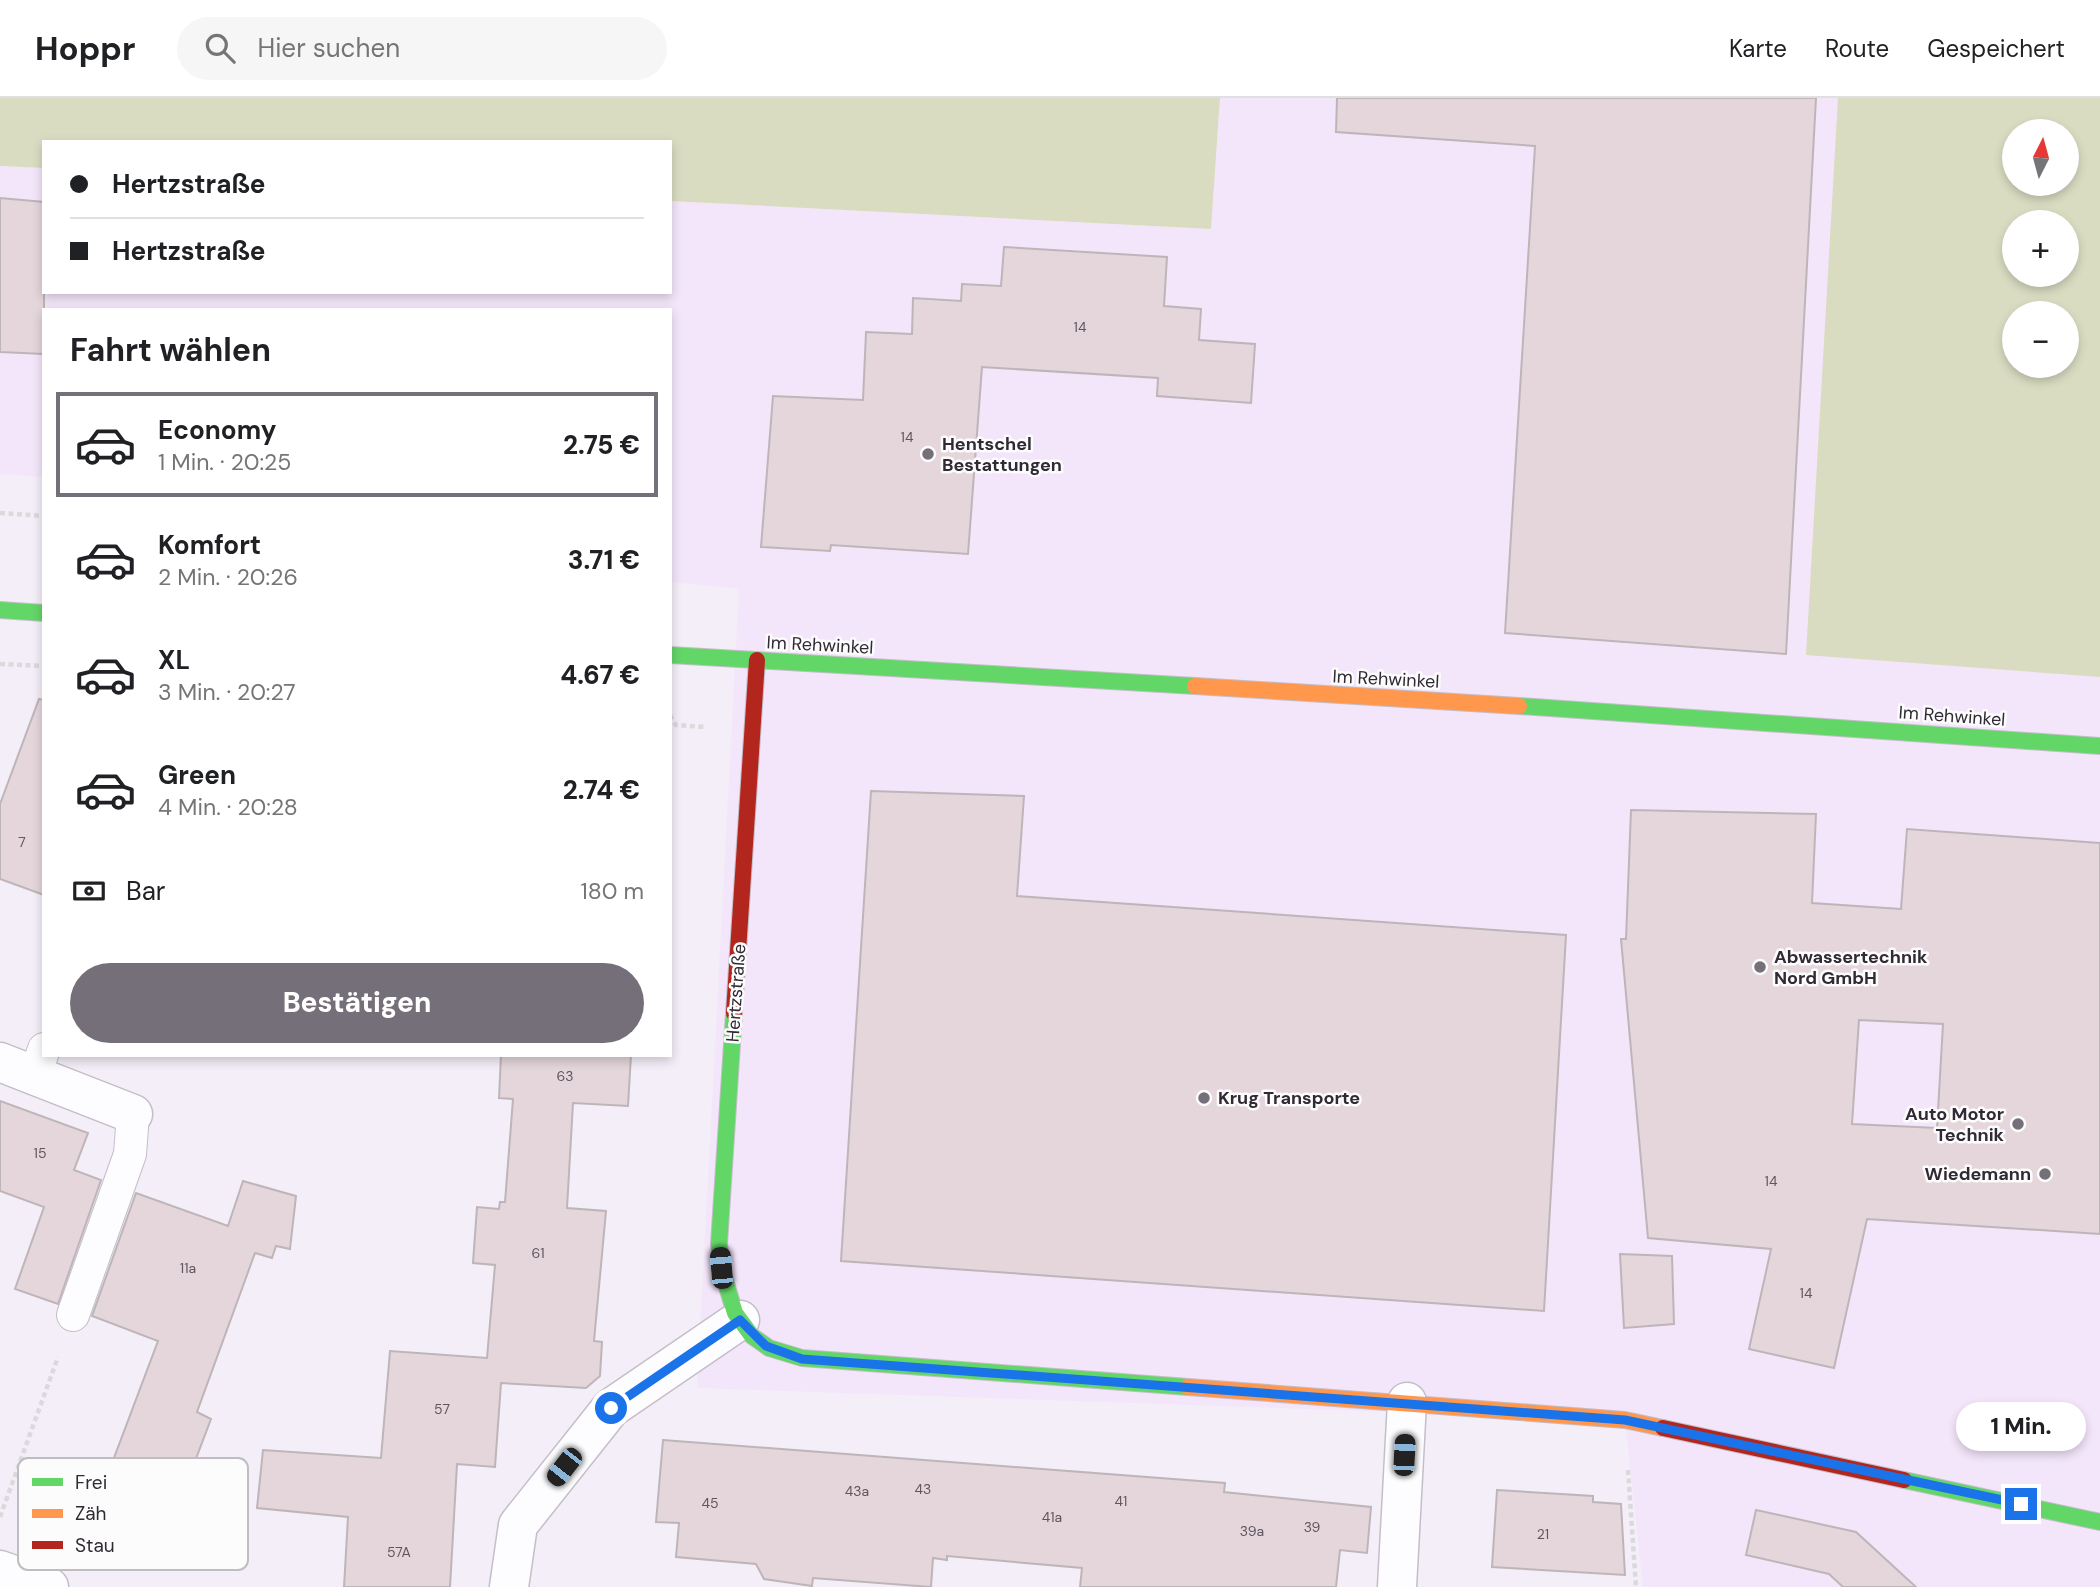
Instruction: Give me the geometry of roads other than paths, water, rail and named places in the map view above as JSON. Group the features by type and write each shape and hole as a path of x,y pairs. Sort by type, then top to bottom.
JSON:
{"street":[{"path":"0,610 42,613"},
{"name":"Im Rehwinkel","path":"672,655 1443,701 2100,746"},
{"name":"Hertzstraße","path":"757,660 719,1244 723,1292 740,1320 766,1346 802,1359 1625,1420 2100,1521"},
{"path":"26,1062 133,1114"},
{"path":"509,1587 518,1525 611,1408 740,1320"},
{"path":"1396,1587 1407,1402"},
{"path":"0,1570 49,1587"}],"lane":[{"path":"73,1315 130,1154 133,1114"}],"place":[{"name":"Hentschel Bestattungen","path":"928,454"},
{"name":"Abwassertechnik Nord GmbH","path":"1760,967"},
{"name":"Krug Transporte","path":"1204,1098"},
{"name":"Auto Motor Technik","path":"2018,1124"},
{"name":"Wiedemann","path":"2045,1174"}]}
